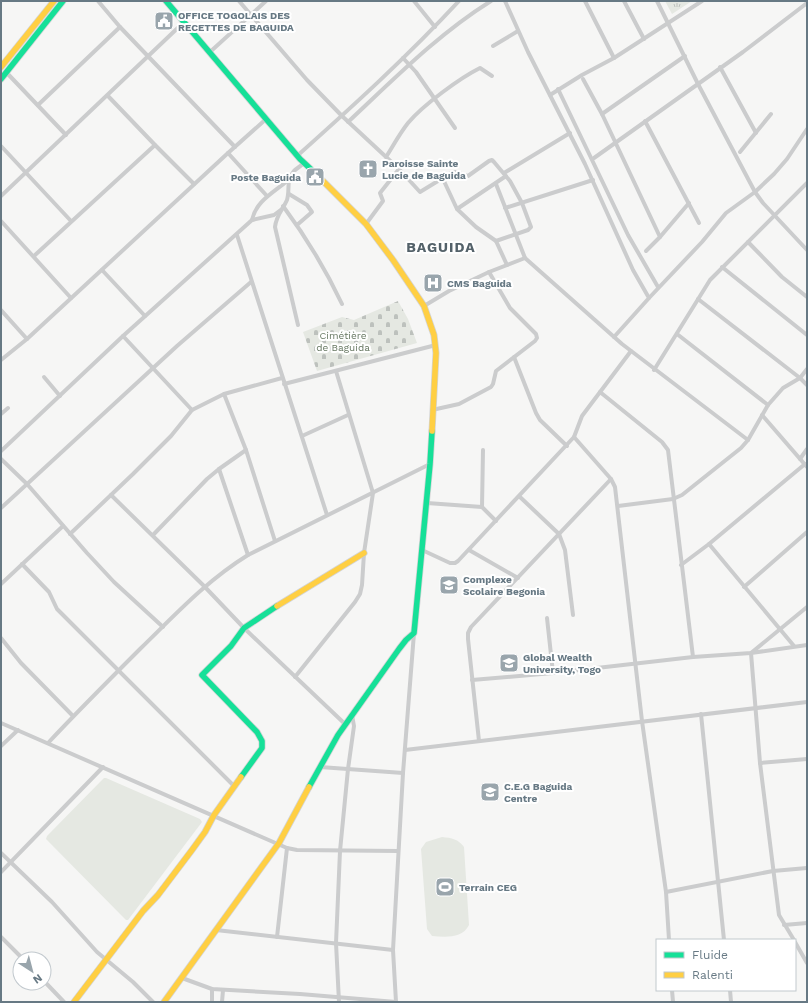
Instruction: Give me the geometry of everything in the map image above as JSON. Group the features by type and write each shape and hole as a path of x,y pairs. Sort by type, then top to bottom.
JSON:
{"main road":[{"path":"1,67 54,1"},
{"path":"1,79 63,1"},
{"path":"164,1002 279,844 345,724 399,649 414,633 430,464 436,345 429,317 424,306 393,260 366,224 297,156 265,120 210,52 166,1"},
{"path":"74,1002 143,911 174,875 205,832 214,815 234,786 262,748 262,741 258,732 202,675 228,649 244,628 289,598 364,553"}],"street":[{"path":"98,1 120,27 235,146"},
{"path":"239,1 307,80 348,122 399,169 420,192 455,172 470,175 492,160 505,175 522,203 530,226 528,230 496,241"},
{"path":"210,52 266,1"},
{"path":"414,1 435,27"},
{"path":"297,156 403,58 459,1"},
{"path":"348,122 409,65 471,13 491,1"},
{"path":"505,1 593,180 633,270 649,298"},
{"path":"585,1 614,58"},
{"path":"624,1 644,39"},
{"path":"657,1 755,192 763,203 807,250"},
{"path":"550,95 614,58 702,1"},
{"path":"594,158 763,37 807,3"},
{"path":"1,196 108,96 184,22"},
{"path":"38,105 120,27"},
{"path":"493,46 518,30"},
{"path":"602,114 684,56"},
{"path":"403,58 456,128"},
{"path":"720,67 756,133"},
{"path":"386,157 408,124 435,99 480,68 492,76"},
{"path":"6,72 66,135"},
{"path":"583,80 602,114 660,237"},
{"path":"558,89 628,235 658,288"},
{"path":"108,96 194,184"},
{"path":"740,152 771,114"},
{"path":"1,360 27,339 265,120"},
{"path":"645,121 700,223"},
{"path":"614,337 702,242 726,213 755,192 787,159 807,129"},
{"path":"457,209 496,184 505,175 570,133"},
{"path":"34,256 155,145"},
{"path":"1,146 71,221"},
{"path":"228,153 267,196"},
{"path":"252,220 254,212 259,204 267,196 289,180 294,172 304,163"},
{"path":"366,224 384,201 380,193 399,169"},
{"path":"443,179 457,209 476,227 496,241 507,265"},
{"path":"289,180 289,194 276,221 275,227 298,325"},
{"path":"505,208 593,180"},
{"path":"654,370 710,280 807,183"},
{"path":"496,184 525,258 614,337 654,370 748,440"},
{"path":"289,194 306,204 312,212 297,225"},
{"path":"646,251 689,203"},
{"path":"1,451 123,336 252,220 274,214 283,208"},
{"path":"283,208 297,225 329,278 342,304"},
{"path":"1,221 71,298"},
{"path":"237,235 327,515"},
{"path":"748,242 777,272 807,297"},
{"path":"424,306 449,291 489,272 525,258"},
{"path":"722,267 807,335"},
{"path":"102,270 145,316"},
{"path":"432,410 459,404 490,387 493,384 496,371 535,342 537,338 536,334 510,308 489,272"},
{"path":"1,508 251,282"},
{"path":"698,299 807,385"},
{"path":"1,310 27,339"},
{"path":"677,334 768,405"},
{"path":"123,336 192,410"},
{"path":"284,384 436,345"},
{"path":"422,550 454,563 469,550 567,446 574,437 582,416 631,351"},
{"path":"514,357 540,420 567,446"},
{"path":"618,506 673,499 691,489 733,456 748,440 768,405 783,388 800,378 807,370"},
{"path":"295,677 355,602 360,594 362,585 364,553 373,493 348,415 336,371"},
{"path":"44,377 60,396"},
{"path":"70,534 171,436 192,410 224,394 282,378"},
{"path":"600,392 662,442 668,450 693,657"},
{"path":"224,394 246,450 275,541"},
{"path":"1,414 8,408"},
{"path":"302,436 348,415"},
{"path":"681,565 806,465 762,415"},
{"path":"574,437 611,479 615,487 642,721 666,892 669,939"},
{"path":"800,459 807,449"},
{"path":"153,535 219,469 246,450"},
{"path":"482,507 483,450"},
{"path":"1,459 27,484 114,582 163,627"},
{"path":"48,743 73,716 204,586 229,566 275,541 430,464"},
{"path":"219,469 248,555"},
{"path":"479,741 468,633 471,627 611,479"},
{"path":"111,495 153,535 244,628 345,724"},
{"path":"520,497 559,534 565,550 573,616"},
{"path":"427,503 482,507 496,521"},
{"path":"1,584 63,526"},
{"path":"744,587 807,532"},
{"path":"709,544 779,630 794,646"},
{"path":"469,550 518,578"},
{"path":"22,564 50,592 56,609 234,786"},
{"path":"751,653 807,607"},
{"path":"547,618 553,673"},
{"path":"182,978 212,989 339,1000 396,1002 394,950 398,851 414,633"},
{"path":"1,638 21,663 73,716"},
{"path":"472,680 553,673 693,657 751,653 807,645"},
{"path":"751,653 760,763 779,915 793,939"},
{"path":"405,750 807,702"},
{"path":"701,714 724,939"},
{"path":"339,1000 336,943 340,851 354,726 352,715"},
{"path":"1,723 287,848 297,850 398,851"},
{"path":"1,746 18,730"},
{"path":"760,763 807,759"},
{"path":"1,872 103,767"},
{"path":"320,767 403,773"},
{"path":"277,937 287,848"},
{"path":"1,853 52,902 106,961 128,978 153,1002"},
{"path":"666,892 773,872 807,868"},
{"path":"784,925 807,923"},
{"path":"216,930 394,950"},
{"path":"1,937 15,951"},
{"path":"796,944 807,963"},
{"path":"52,989 64,1002"},
{"path":"212,989 212,1002"},
{"path":"222,1002 223,990"},
{"path":"672,991 673,1002"},
{"path":"730,991 731,1002"}],"green space":[{"path":"665,1 692,1 672,14"},
{"name":"Cimétière de Baguida","path":"398,301 408,319 417,343 317,371 303,332 342,317 354,320"},
{"path":"104,778 200,819 202,822 128,920 126,920 46,839 47,836"},
{"name":"Terrain CEG","path":"442,837 454,839 464,847 469,925 462,933 448,937 432,936 427,929 421,849 426,842"}],"traffic: fast":[{"path":"1,79 63,1"},
{"path":"166,1 300,159 315,173"},
{"path":"309,787 338,735 399,649 414,633 432,431"},
{"path":"241,777 262,748 262,741 257,732 202,675 231,646 244,628 277,606"}],"traffic: slow":[{"path":"1,67 54,1"},
{"path":"315,173 366,224 393,260 424,306 434,335 436,353 432,431"},
{"path":"277,606 364,553"},
{"path":"74,1002 143,911 158,895 192,850 205,832 214,815 241,777"},
{"path":"164,1002 279,843 309,787"}],"place":[{"name":"OFFICE TOGOLAIS DES RECETTES DE BAGUIDA","path":"164,21"},
{"name":"Paroisse Sainte Lucie de Baguida","path":"368,169"},
{"name":"Poste Baguida","path":"315,177"},
{"name":"CMS Baguida","path":"433,283"},
{"name":"Complexe Scolaire Begonia","path":"449,585"},
{"name":"Global Wealth University, Togo","path":"509,663"},
{"name":"C.E.G Baguida Centre","path":"490,792"},
{"name":"Terrain CEG","path":"445,887"}],"district":[{"name":"BAGUIDA","path":"441,247"}]}
